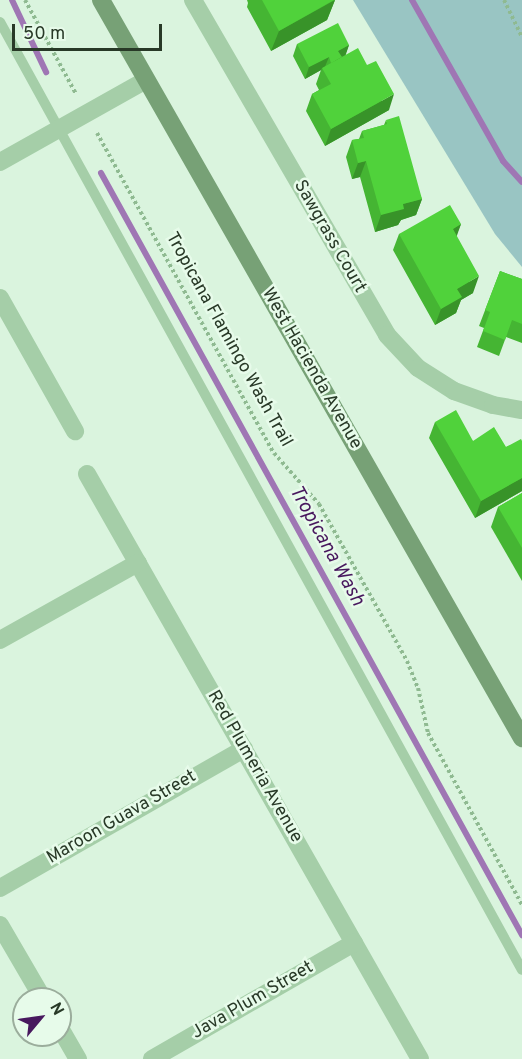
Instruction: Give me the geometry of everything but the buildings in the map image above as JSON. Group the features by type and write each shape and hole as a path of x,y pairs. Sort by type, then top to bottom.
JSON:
{"main road":[{"name":"West Hacienda Avenue","path":"101,0 522,738"}],"street":[{"name":"Sawgrass Court","path":"193,0 387,335 418,368 454,391 493,405 522,410"},
{"path":"0,162 146,80"},
{"path":"0,298 75,431"},
{"name":"Red Plumeria Avenue","path":"87,474 420,1059"},
{"path":"0,640 138,563"},
{"name":"Maroon Guava Street","path":"0,888 244,749"},
{"path":"0,925 36,987"},
{"name":"Java Plum Street","path":"152,1059 354,943"}],"lane":[{"path":"0,22 522,970"}],"path":[{"path":"25,0 76,94"},
{"path":"504,0 522,37"},
{"name":"Tropicana Flamingo Wash Trail","path":"97,133 274,453 325,513 401,651 418,688 428,733 522,905"}],"shaded area":[{"path":"353,0 522,0 522,267 495,234"}],"waterway":[{"name":"Tropicana Wash","path":"12,0 46,72"},
{"path":"412,0 503,161 522,182"},
{"name":"Tropicana Wash","path":"101,173 522,935"}]}
